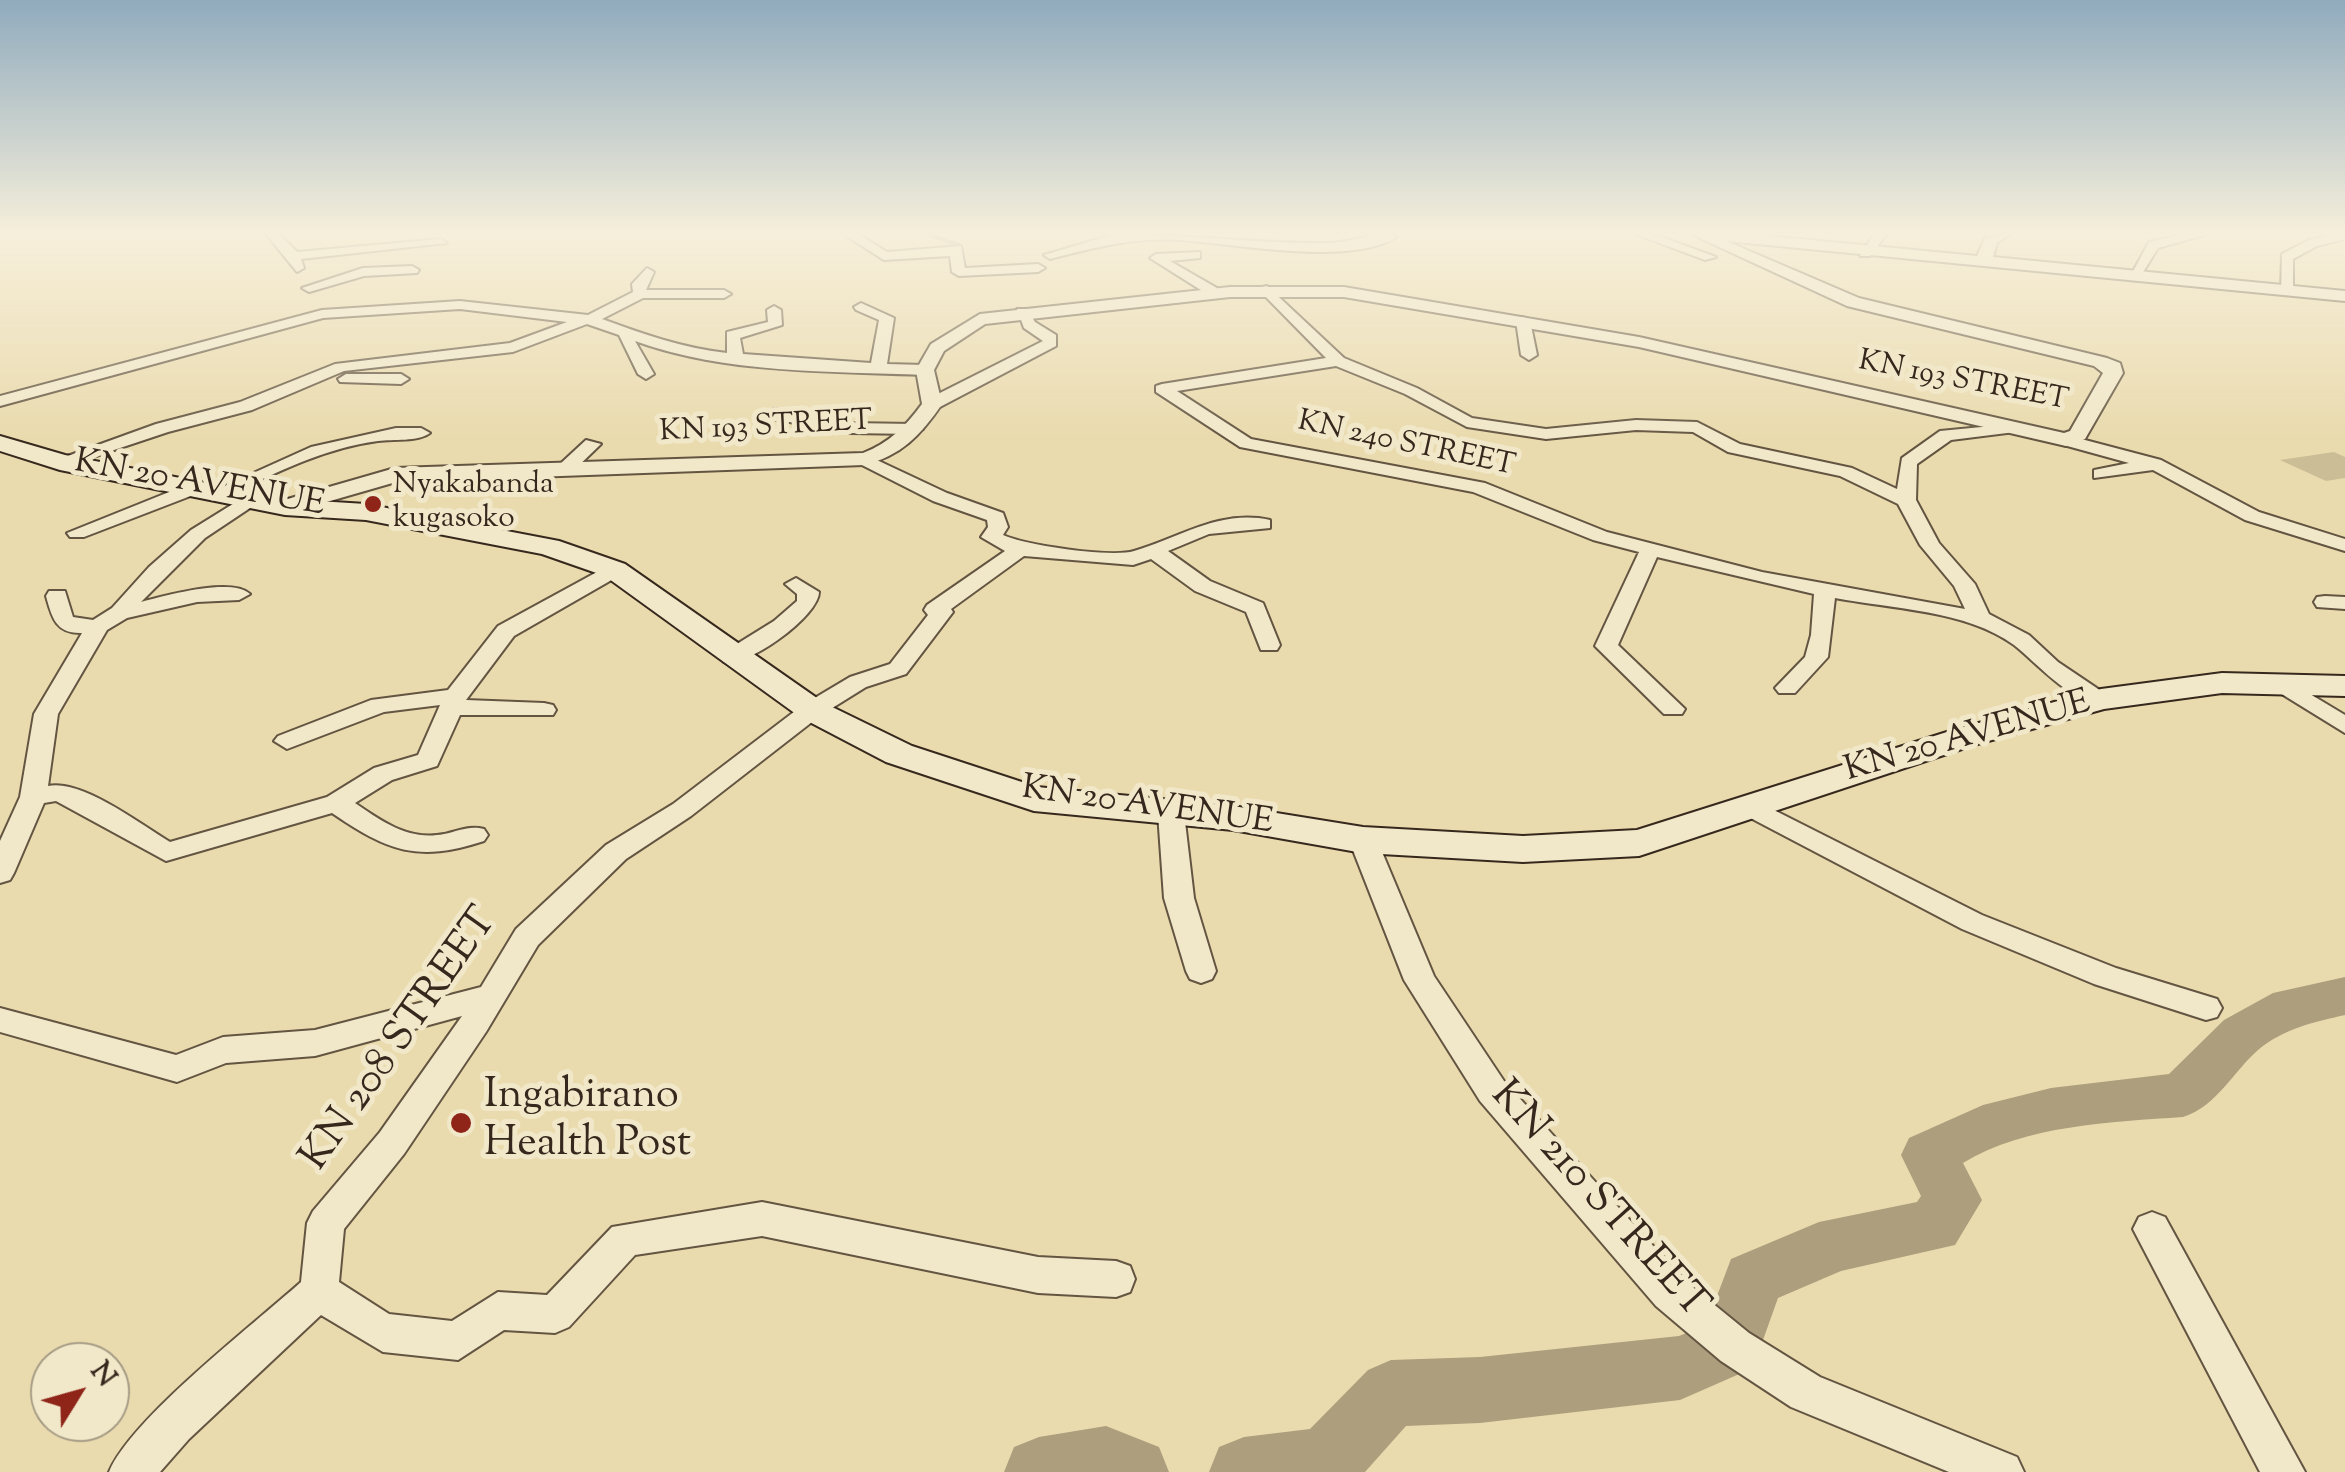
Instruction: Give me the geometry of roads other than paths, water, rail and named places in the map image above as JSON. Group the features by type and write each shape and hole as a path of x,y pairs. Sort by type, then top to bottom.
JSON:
{"main road":[{"name":"KN 20 AVENUE","path":"0,444 60,462 285,507 366,512 456,526 549,547 615,570 732,657 812,710 848,732 899,754 1034,799 1233,818 1362,840 1523,849 1639,843 1962,738 2101,699 2222,684 2345,686"}],"street":[{"path":"316,303 322,314"},
{"path":"60,462 162,428 246,406 316,380 341,366 513,347 588,320 623,303"},
{"name":"KN 193 STREET","path":"925,370 937,348 955,332 1019,303"},
{"path":"0,401 322,314 460,304 588,320 625,329 678,352 925,370 932,404 1051,343 1051,338 1028,325 1026,303"},
{"name":"KN 193 STREET","path":"1089,303 1159,303"},
{"name":"KN 240 STREET","path":"1281,303 1338,361"},
{"name":"KN 193 STREET","path":"1418,303 1639,342 2066,440 2078,435 2088,421 2113,367 1855,303"},
{"path":"861,307 887,318 878,368"},
{"path":"736,359 732,335 775,325 774,310"},
{"path":"1524,321 1529,355"},
{"path":"625,329 628,346 646,374"},
{"path":"1338,361 1411,390 1467,422 1546,434 1636,425 1697,427 1734,448 1812,462 1906,500"},
{"name":"KN 240 STREET","path":"1338,361 1160,392 1246,443 1478,486 1600,536 1650,550 1825,592 1980,618"},
{"path":"316,380 401,379"},
{"name":"KN 193 STREET","path":"285,507 395,475 864,459 897,448 932,404"},
{"path":"774,414 849,428 914,428"},
{"path":"2007,428 1946,435 1908,462 1906,500 1930,544 1964,584 1980,618 2020,640 2050,667 2101,699"},
{"path":"77,533 220,493 282,464 381,433 420,434"},
{"path":"2066,440 2155,464 2252,516 2345,545"},
{"path":"566,469 592,444"},
{"path":"864,459 940,498 996,517 998,527 991,538 1020,550 1133,559 1205,528 1263,524"},
{"path":"2101,474 2155,464"},
{"path":"120,613 156,571 198,534 220,493"},
{"name":"KN 208 STREET","path":"319,1291 326,1224 392,1143 492,996 527,936 616,852 682,810 812,710 858,682 898,669 942,612 935,610 1020,550"},
{"path":"1650,550 1606,646 1673,708"},
{"path":"1156,552 1193,580 1255,608 1270,646"},
{"path":"33,797 58,792 84,802 166,852 336,804 382,774 428,760 455,702 506,631 615,570"},
{"path":"732,657 808,603 808,592 796,584"},
{"path":"1786,688 1812,670 1821,652 1825,592"},
{"path":"57,596 62,620 72,627 98,626 120,613 197,596 239,594"},
{"path":"0,873 33,797 46,714 98,626"},
{"path":"2280,683 2345,726"},
{"path":"287,740 380,705 455,702 544,710"},
{"path":"336,804 412,848 446,846 474,835"},
{"path":"1750,806 1972,922 2105,976 2206,1008"},
{"path":"1171,813 1179,898 1202,971"},
{"name":"KN 210 STREET","path":"1362,840 1420,980 1492,1092 1670,1293 1734,1347 1806,1392 2002,1472"},
{"path":"0,1020 178,1069 223,1050 315,1044 492,996"},
{"path":"131,1472 174,1424 319,1291 383,1333 458,1341 498,1311 556,1314 625,1239 762,1220 1038,1275 1116,1279"},
{"path":"2152,1230 2283,1472"}],"waterway":[{"path":"1244,1472 1327,1462 1391,1393 1480,1390 1680,1368 1730,1346 1753,1279 1841,1244 1934,1226 1953,1200 1929,1155 1953,1141 1983,1128 2051,1111 2183,1095 2242,1034 2291,1007 2345,996"},
{"path":"1039,1472 1106,1461 1134,1472"}],"place":[{"name":"Nyakabanda kugasoko","path":"373,504"},
{"name":"Ingabirano Health Post","path":"461,1123"}]}
